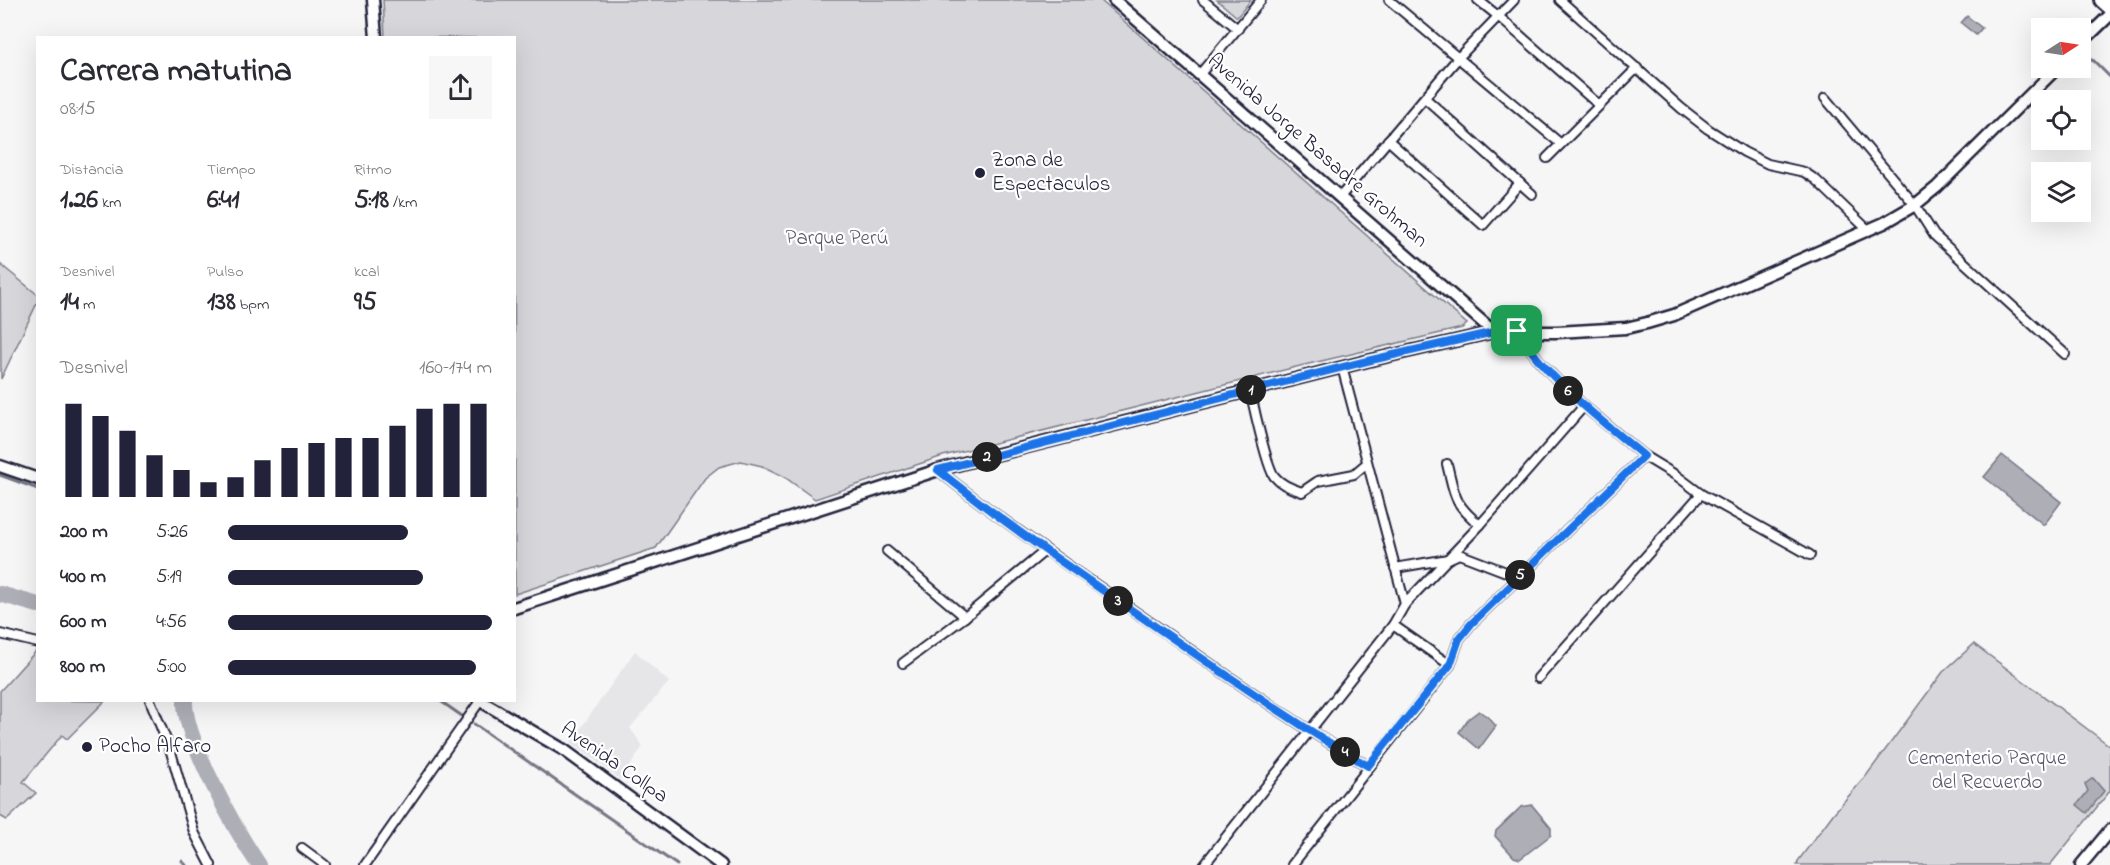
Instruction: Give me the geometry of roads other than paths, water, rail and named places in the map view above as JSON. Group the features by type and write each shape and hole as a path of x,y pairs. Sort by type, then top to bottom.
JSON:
{"highway":[{"path":"2102,0 2110,7"}],"main road":[{"path":"373,0 376,36"},
{"name":"Avenida Jorge Basadre Grohman","path":"1114,0 1494,332"},
{"path":"2091,33 2110,15"},
{"path":"516,607 938,470 1250,390 1494,332 1614,329 1674,315 1868,230 1915,205 1948,177 2047,78"},
{"path":"0,466 36,478"},
{"name":"Avenida Collpa","path":"482,702 564,750 721,865"},
{"path":"2081,865 2110,830"}],"street":[{"path":"1203,0 1238,28"},
{"path":"1200,74 1261,0"},
{"path":"1389,0 1561,144"},
{"path":"1478,0 1599,105"},
{"path":"1340,197 1458,58 1514,0"},
{"path":"1560,0 1681,108 1744,152 1768,164 1804,171 1868,230"},
{"path":"1547,158 1636,68"},
{"path":"1425,98 1532,194"},
{"path":"1825,98 1915,205 1934,235 2065,354"},
{"path":"1388,140 1483,225 1520,183"},
{"path":"1517,331 1541,363 1584,406 1644,456 1701,494 1810,555"},
{"path":"1342,367 1405,604"},
{"path":"1250,390 1272,472 1281,483 1302,492 1318,481 1354,474 1367,463"},
{"path":"1209,864 1393,624 1405,604 1480,525 1584,406"},
{"path":"1292,865 1450,665 1459,639 1471,624 1644,456"},
{"path":"1447,464 1457,502 1463,512 1480,525"},
{"path":"938,470 1046,550 1310,732 1368,766"},
{"path":"1538,678 1701,494"},
{"path":"903,663 965,617 1046,550"},
{"path":"887,551 965,617"},
{"path":"1395,568 1448,559 1459,554 1519,577"},
{"path":"1393,624 1450,665"},
{"path":"0,634 36,643"},
{"path":"151,702 171,752 194,832 211,865"},
{"path":"365,865 479,702"},
{"path":"302,848 325,865"}],"waterway":[{"path":"2091,60 2110,77"},
{"path":"0,475 36,488"},
{"path":"0,594 36,604"},
{"path":"185,702 193,737 202,760 225,808 259,865"},
{"path":"442,702 462,716"},
{"path":"474,724 677,865"},
{"path":"182,861 186,865"}],"place":[{"name":"Zona de Espectaculos","path":"980,173"},
{"name":"Pocho Alfaro","path":"87,747"}],"park label":[{"name":"Parque Perú","path":"837,239"},
{"name":"Cementerio Parque del Recuerdo","path":"1987,771"}]}
